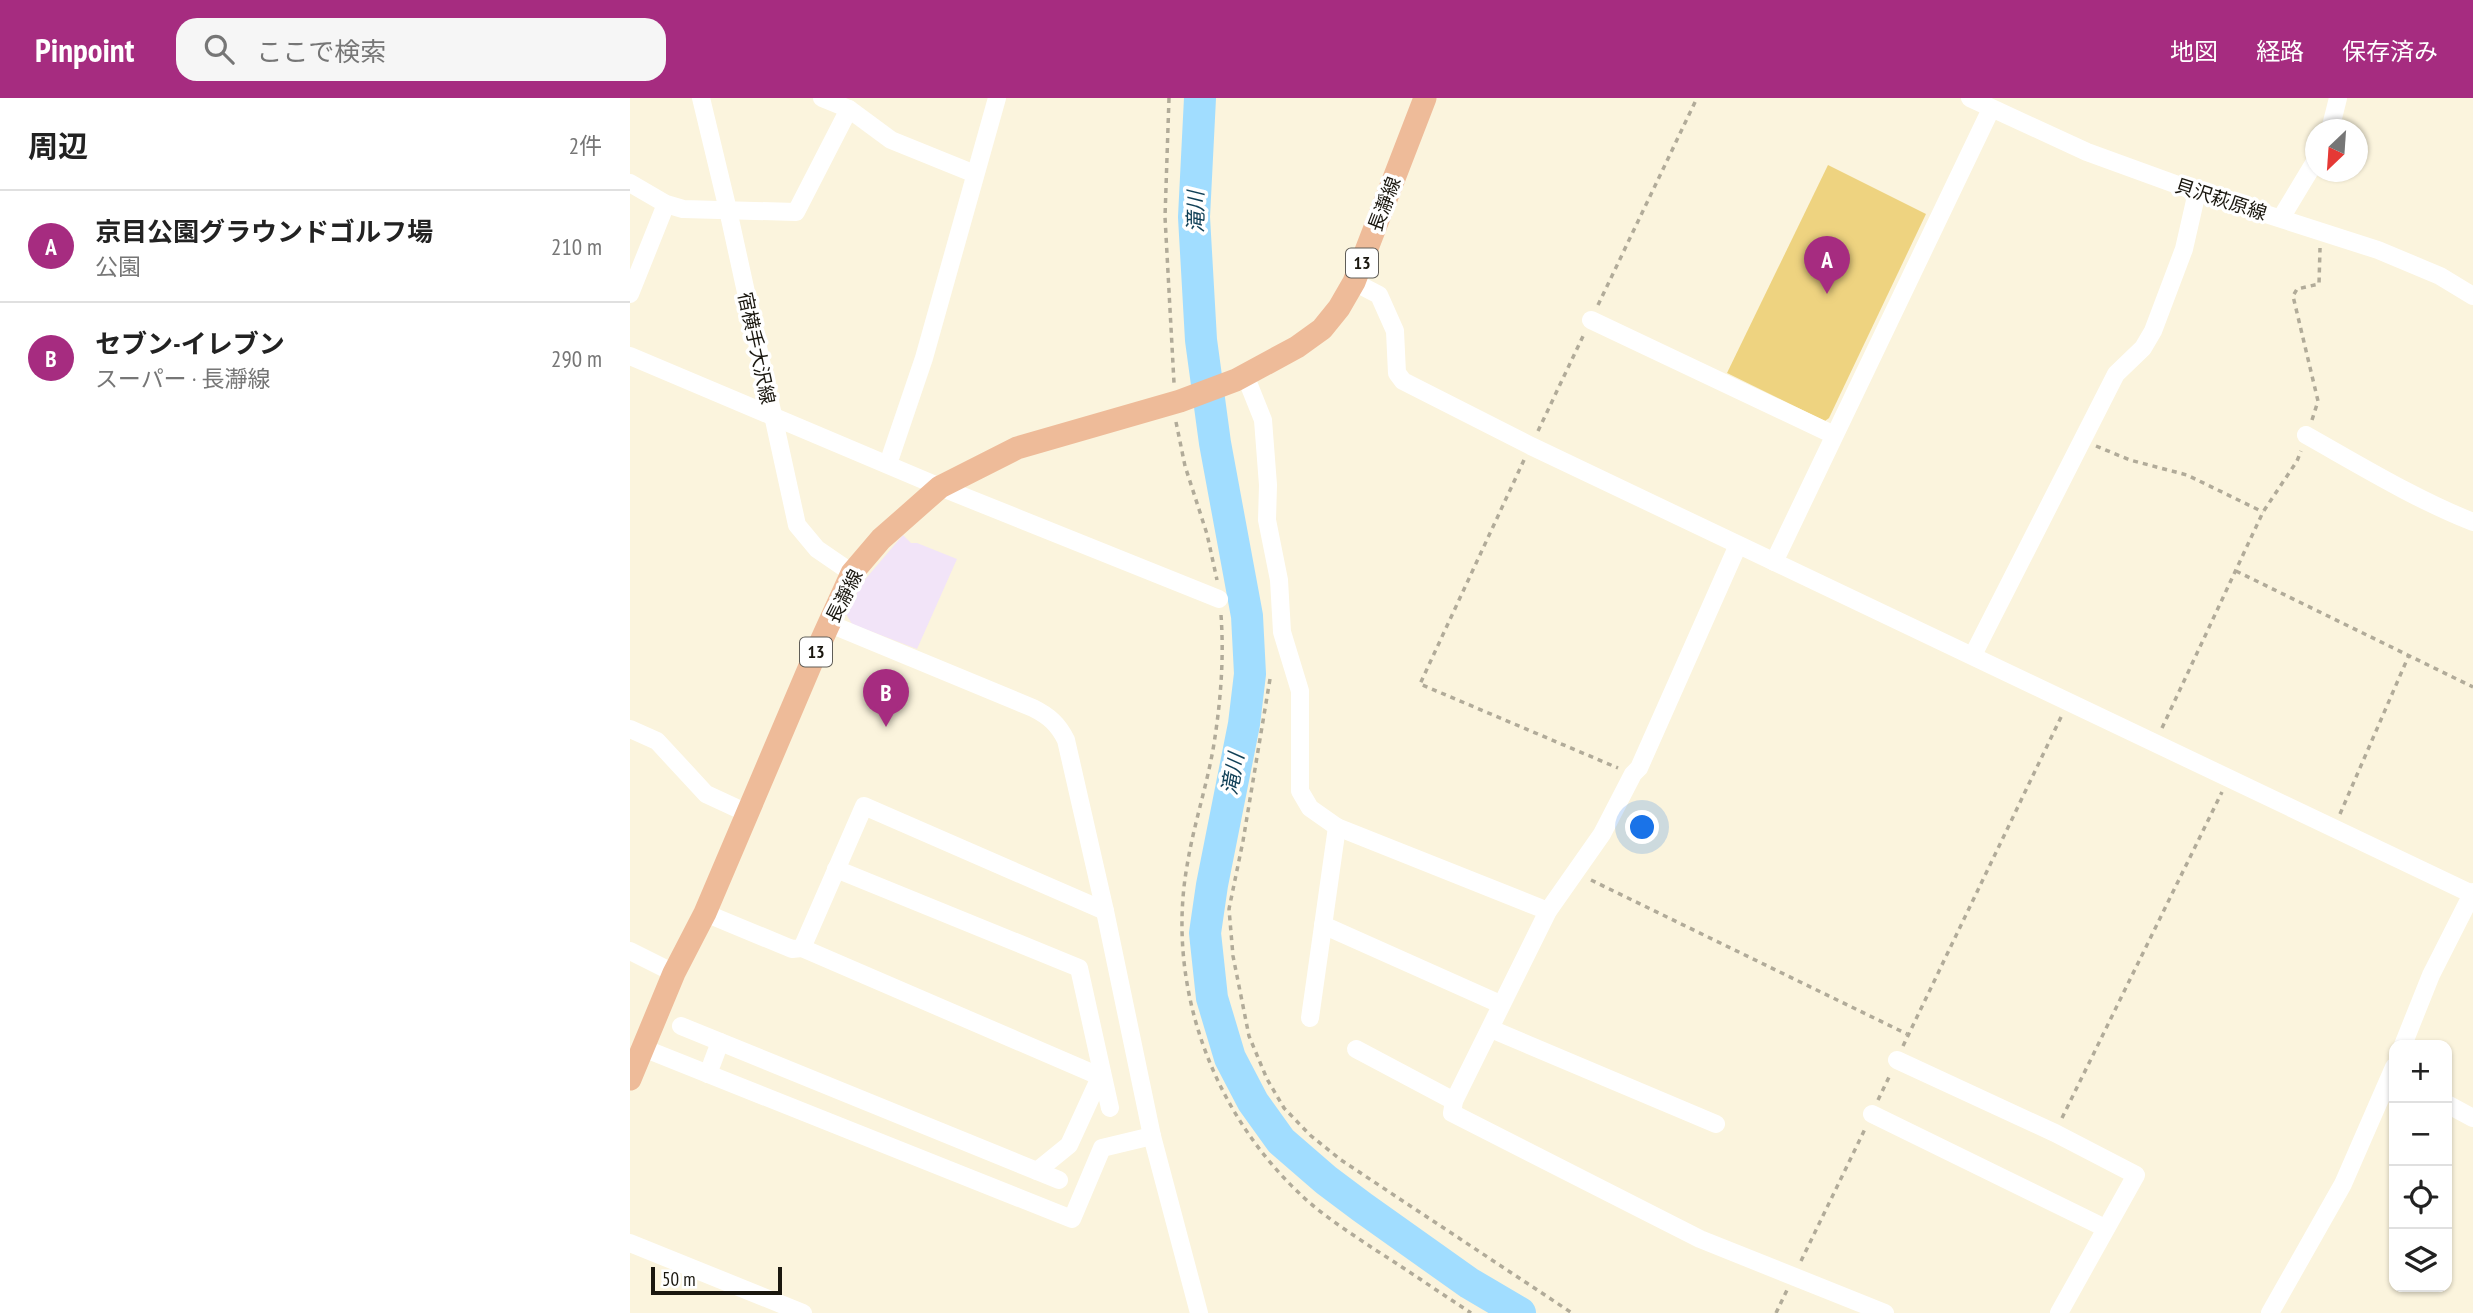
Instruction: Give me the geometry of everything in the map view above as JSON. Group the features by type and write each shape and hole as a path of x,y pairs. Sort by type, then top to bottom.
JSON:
{"main road":[{"name":"長瀞線","path":"1241,377 1297,347 1322,329 1339,307 1354,282 1425,98"},
{"name":"13","path":"1178,402 1241,377"},
{"name":"長瀞線","path":"630,1079 674,973 705,913 852,573 881,539 940,487 1017,448 1178,402"}],"street":[{"name":"宿横手大沢線","path":"701,98 796,525 817,550 852,573"},
{"path":"822,98 849,109 891,140 975,174"},
{"path":"887,464 924,358 997,98"},
{"name":"貝沢萩原線","path":"1970,98 2087,152 2197,192 2378,250 2440,276 2473,296"},
{"path":"2333,119 2338,98"},
{"path":"630,183 666,204 684,209 796,212 849,109"},
{"path":"1774,562 1991,109"},
{"path":"2281,218 2305,177"},
{"path":"1973,655 2116,374 2143,348 2152,331 2184,248 2197,192"},
{"path":"630,294 666,204"},
{"path":"1354,282 1379,295 1395,331 1397,373 1403,381 1531,446 2333,829 2473,893 2431,975 2405,1040"},
{"path":"1591,320 1835,435"},
{"path":"630,356 940,487 1219,599"},
{"path":"1241,377 1263,420 1268,485 1267,520 1279,580 1282,632 1300,691 1300,791 1310,808 1337,827 1548,911"},
{"path":"2306,435 2440,509 2473,522"},
{"path":"1738,545 1639,768 1633,774 1602,834 1548,911 1500,1004 1454,1101 1452,1112 1700,1239 1885,1313"},
{"path":"830,624 1033,708 1048,716 1066,740 1152,1136 1199,1313"},
{"path":"630,729 657,741 706,794 747,813"},
{"path":"802,948 864,806 1105,911"},
{"path":"1310,1018 1337,827"},
{"path":"836,869 1079,968 1110,1108"},
{"path":"705,913 792,949 802,948 1092,1073 1102,1073"},
{"path":"1323,925 1500,1004"},
{"path":"630,951 674,973"},
{"path":"681,1026 1059,1180"},
{"path":"1490,1029 1716,1124"},
{"path":"708,1074 720,1042"},
{"path":"643,1048 1072,1219 1102,1148 1152,1136"},
{"path":"1356,1049 1454,1101"},
{"path":"1897,1060 2055,1133 2136,1175 2059,1313"},
{"path":"1037,1171 1069,1145 1102,1073"},
{"path":"2270,1313 2343,1184 2389,1081"},
{"path":"2452,1107 2473,1118"},
{"path":"1872,1114 2105,1228"},
{"path":"890,1147 902,1116"},
{"path":"630,1242 803,1313"}],"path":[{"path":"1169,98 1165,217 1178,402 1177,432 1207,534 1219,599 1222,667 1215,738 1187,866 1182,902 1182,957 1190,998 1204,1049 1235,1115 1262,1153 1299,1194 1350,1233 1471,1313"},
{"path":"1633,774 1420,684 1697,98"},
{"path":"2155,742 2263,512 2297,461 2318,401 2293,296 2297,289 2319,284 2321,233"},
{"path":"2082,440 2130,460 2187,475 2263,512"},
{"path":"2236,571 2473,687"},
{"path":"2333,829 2409,655"},
{"path":"1270,679 1229,909 1233,956 1249,1036 1267,1079 1284,1108 1310,1135 1341,1160 1572,1313"},
{"path":"1776,1313 1872,1114 1907,1034 2069,702"},
{"path":"2055,1133 2228,778"},
{"path":"1574,872 1907,1034"}],"shaded area":[{"path":"1828,165 1926,214 1829,418 1825,421 1727,373"},
{"path":"903,535 911,543 957,559 917,649 852,624 846,614 862,583"}],"waterway":[{"name":"滝川","path":"1200,98 1194,217 1201,340 1215,443 1247,616 1250,674 1244,724 1205,933 1212,998 1230,1058 1253,1102 1281,1141 1362,1207 1469,1283 1520,1313"}],"place":[{"name":"京目公園グラウンドゴルフ場","path":"1827,294"},
{"name":"セブン-イレブン","path":"886,727"}]}
